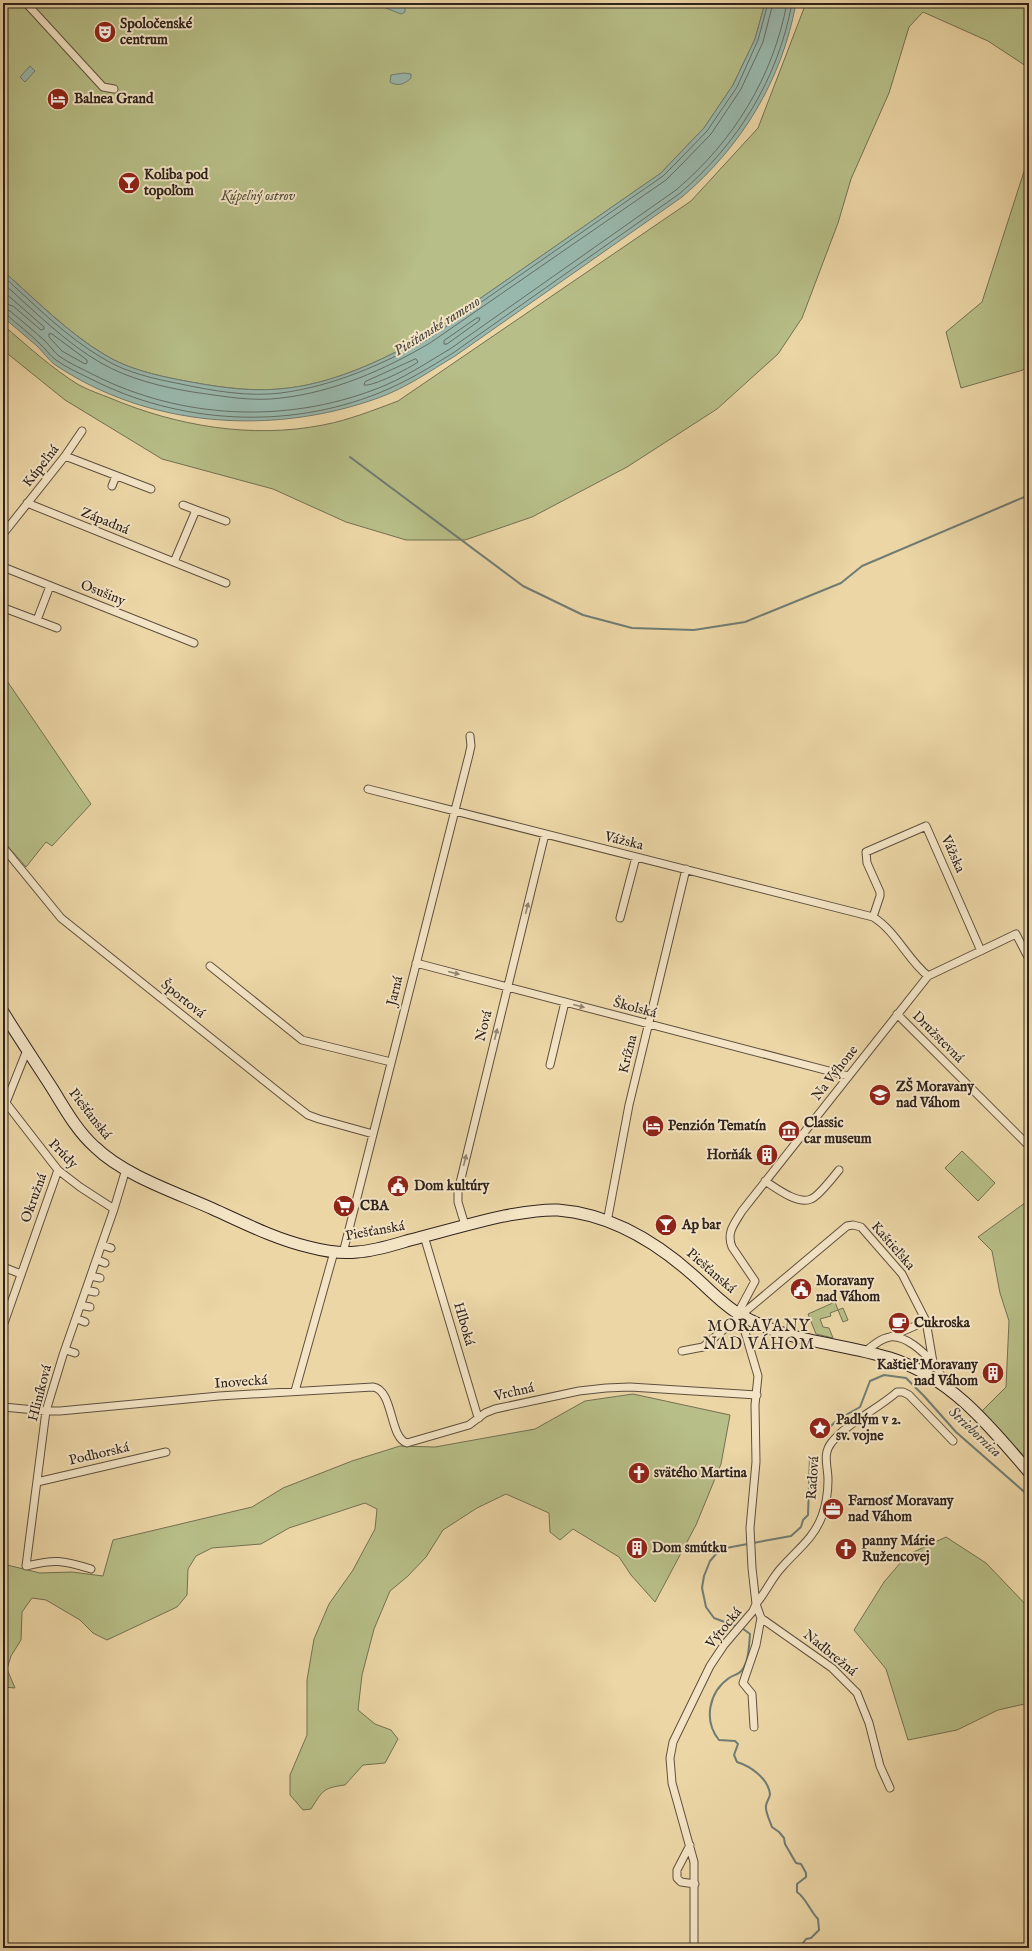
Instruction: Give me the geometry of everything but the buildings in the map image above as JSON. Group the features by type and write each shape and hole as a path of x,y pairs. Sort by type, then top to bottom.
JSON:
{"main road":[{"name":"Piešťanská","path":"3,1012 79,1129 95,1148 126,1169 284,1240 311,1248 339,1252 365,1251 465,1225 541,1210 572,1212 607,1222 656,1245 740,1315 769,1328 802,1340 865,1352 892,1359 916,1368 948,1387 980,1417 1029,1472"}],"street":[{"path":"26,3 103,87 114,89"},
{"name":"Kúpeľná","path":"3,534 65,456 82,431"},
{"path":"65,456 151,489"},
{"path":"112,486 116,476"},
{"name":"Západná","path":"27,504 226,583"},
{"path":"183,505 226,521"},
{"path":"174,562 196,510"},
{"name":"Osušiny","path":"3,567 194,643"},
{"path":"37,620 50,586"},
{"path":"4,608 57,628"},
{"name":"Jarná","path":"339,1252 373,1134 471,746 470,736"},
{"name":"Vážska","path":"368,788 872,917 881,922 890,930 918,968 928,976"},
{"name":"Vážska","path":"872,917 880,896 880,892 867,863 866,852 926,826 981,950"},
{"name":"Nová","path":"465,1225 458,1202 458,1191 545,834"},
{"name":"Športová","path":"3,847 61,918 286,1098 308,1115 319,1120 373,1134"},
{"path":"620,918 636,857"},
{"name":"Krížna","path":"607,1222 629,1104 686,869"},
{"name":"Na Výhone","path":"740,1315 740,1309 755,1281 735,1252 730,1241 729,1235 733,1226 742,1211 897,1014 928,976 1016,934 1029,959"},
{"name":"Školská","path":"416,963 848,1076"},
{"path":"210,966 302,1040 391,1062"},
{"path":"550,1065 565,1002"},
{"name":"Družstevná","path":"897,1014 1029,1146"},
{"path":"3,1110 27,1050"},
{"name":"Prúdy","path":"6,1103 58,1170 80,1187 114,1209"},
{"name":"Hliníková","path":"90,1569 64,1560 43,1562 26,1566 46,1411 63,1355 114,1209 126,1169"},
{"name":"Okružná","path":"3,1326 58,1170"},
{"path":"765,1182 788,1196 805,1201 812,1199 839,1170"},
{"name":"Kaštieľska","path":"740,1315 847,1226 853,1225 861,1227 902,1274 926,1321 933,1362"},
{"name":"Hlboká","path":"424,1236 479,1418"},
{"path":"295,1391 339,1252"},
{"path":"3,1267 21,1274"},
{"path":"682,1351 703,1347 740,1315"},
{"name":"Výtocká","path":"694,1948 695,1884 690,1845 672,1784 671,1750 704,1678 724,1645 753,1612 756,1604 751,1548 751,1507 756,1462 755,1416 758,1384 756,1367 740,1315"},
{"path":"865,1352 875,1344 926,1321"},
{"path":"890,1337 904,1340 920,1348 933,1362 948,1387"},
{"name":"Vrchná","path":"295,1391 377,1388 386,1402 400,1439 407,1443 462,1428 495,1409 579,1391 630,1387 757,1395"},
{"name":"Inovecká","path":"3,1407 60,1411 219,1396 295,1391"},
{"name":"Radová","path":"756,1604 782,1567 806,1543 817,1528 827,1493 828,1479 825,1456 831,1443 843,1431 885,1403 898,1392 903,1392 909,1396 954,1441"},
{"name":"Podhorská","path":"37,1482 166,1452"},
{"path":"754,1727 752,1694 743,1683 756,1645 761,1618 756,1604"},
{"name":"Nadbrežná","path":"761,1618 832,1668 857,1693 870,1723 880,1766 890,1788"},
{"path":"690,1845 677,1870 677,1878 681,1882 695,1884"}],"green space":[{"name":"Kúpeľný ostrov","path":"3,3 765,3 755,39 733,85 704,128 661,173 426,336 373,363 318,383 298,387 254,390 229,388 151,374 114,360 78,337 52,316 3,271"},
{"path":"806,3 1029,3 1029,68 988,41 923,12 909,27 889,93 851,179 838,223 802,318 778,354 717,409 627,467 532,517 465,540 406,540 346,522 273,489 162,459 65,400 3,350 3,325 69,379 83,387 135,408 161,416 188,423 215,427 269,431 296,429 323,425 342,420 398,401 691,201 758,128"},
{"path":"1029,156 1029,363 1023,370 961,388 946,332 982,302"},
{"path":"3,675 91,804 52,846 46,842 26,867 3,841"},
{"path":"962,1151 995,1183 978,1201 945,1168"},
{"path":"1029,1200 1029,1464 982,1411 1006,1387 1009,1321 1000,1293 992,1251 978,1237"},
{"path":"835,1302 838,1310 830,1313 831,1316 820,1319 823,1327 829,1328 833,1338 816,1334 808,1314"},
{"path":"843,1308 848,1320 843,1322 838,1310"},
{"path":"633,1394 730,1415 721,1464 696,1525 655,1602 631,1575 619,1557 573,1529 560,1540 550,1532 549,1513 506,1494 477,1508 443,1530 426,1557 408,1576 390,1591 374,1629 362,1675 358,1710 375,1724 391,1730 398,1739 385,1763 363,1765 345,1785 332,1787 324,1791 311,1809 303,1810 290,1795 290,1775 307,1735 307,1680 314,1639 329,1604 353,1570 375,1529 377,1509 365,1503 289,1528 261,1544 212,1548 196,1556 188,1569 187,1595 177,1607 107,1640 93,1633 80,1620 46,1600 32,1598 22,1612 21,1640 11,1656 7,1669 15,1688 3,1687 3,1564 40,1573 72,1572 103,1576 113,1540 252,1507 283,1488 352,1461 400,1446 435,1447 535,1429 585,1401"},
{"path":"946,1537 986,1563 1029,1608 1029,1703 998,1710 957,1730 908,1740 886,1669 854,1630 884,1582 907,1555"}],"water":[{"path":"373,3 405,3 405,12 401,14"},
{"path":"765,3 796,3 790,31 781,59 770,85 741,134 704,177 682,197 455,356 418,379 388,394 338,410 296,418 254,421 212,419 170,413 130,402 91,385 54,364 37,346 3,317 3,271 52,316 78,337 114,360 151,374 217,386 267,390 298,387 318,383 373,363 426,336 661,173 704,128 733,85 755,39"},
{"path":"30,66 35,71 25,82 20,77"},
{"path":"404,73 411,74 411,78 406,82 399,85 390,82 391,75"}],"waterway":[{"path":"350,457 523,586 583,615 632,628 694,630 745,622 841,583 862,566 1029,495"},
{"name":"Striebornica","path":"837,1420 860,1407 870,1381 884,1375 906,1378 956,1432 1029,1496"},
{"name":"Striebornica","path":"819,1438 835,1422"},
{"name":"Striebornica","path":"738,1627 714,1618 706,1607 702,1588 704,1576 710,1561 716,1554 726,1548 791,1536 801,1527 803,1520 808,1515 810,1456"},
{"name":"Striebornica","path":"742,1628 750,1634 746,1662 741,1671 722,1684 713,1698 710,1707 711,1724 719,1740 735,1741 738,1744 734,1755 737,1762 753,1770 766,1783 770,1794 766,1804 766,1811 772,1827 784,1838 785,1844 796,1863 801,1864 806,1873 806,1877 797,1884 797,1892 818,1919 819,1930 811,1938 806,1939 803,1943 804,1948"}],"place":[{"name":"Spoločenské centrum","path":"105,32"},
{"name":"Balnea Grand","path":"58,99"},
{"name":"Koliba pod topoľom","path":"129,183"},
{"name":"ZŠ Moravany nad Váhom","path":"880,1095"},
{"name":"Penzión Tematín","path":"653,1126"},
{"name":"Classic car museum","path":"789,1131"},
{"name":"Horňák","path":"767,1155"},
{"name":"Dom kultúry","path":"398,1186"},
{"name":"CBA","path":"344,1206"},
{"name":"Ap bar","path":"666,1225"},
{"name":"Moravany nad Váhom","path":"801,1289"},
{"name":"Cukroska","path":"899,1323"},
{"name":"Kaštieľ Moravany nad Váhom","path":"993,1373"},
{"name":"Padlým v 2. sv. vojne","path":"820,1428"},
{"name":"svätého Martina","path":"639,1473"},
{"name":"Farnosť Moravany nad Váhom","path":"833,1509"},
{"name":"Dom smútku","path":"637,1548"},
{"name":"panny Márie Ružencovej","path":"846,1549"}],"district":[{"name":"MORAVANY NAD VÁHOM","path":"759,1336"}],"water label":[{"name":"Piešťanské rameno","path":"437,326"}]}
